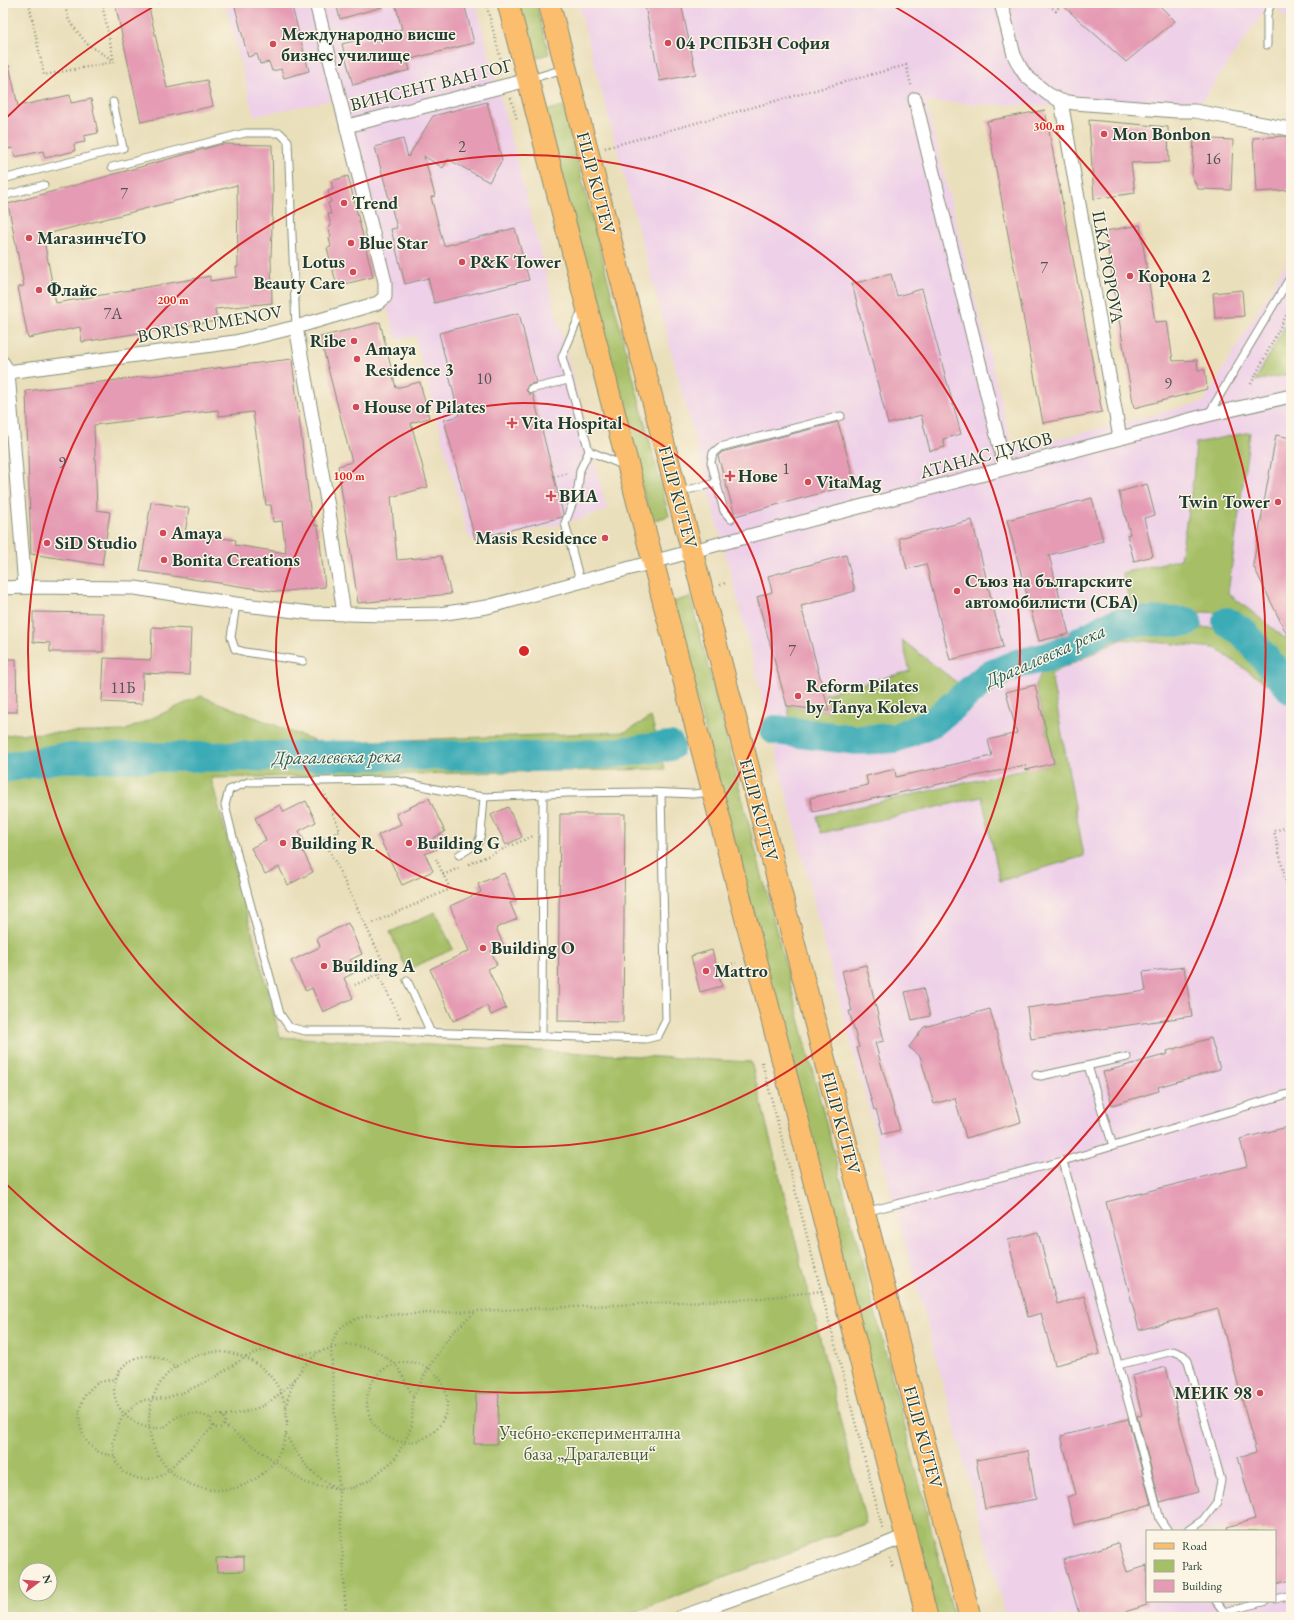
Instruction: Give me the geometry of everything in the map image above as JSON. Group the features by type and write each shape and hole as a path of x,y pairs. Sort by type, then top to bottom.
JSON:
{"main road":[{"path":"508,3 927,1617"},
{"name":"FILIP KUTEV","path":"549,3 970,1617"}],"street":[{"name":"ВИНСЕНТ ВАН ГОГ","path":"316,3 347,126 528,80"},
{"path":"1001,3 1014,55 1020,67 1026,76 1038,86 1061,101 1168,111 1195,111 1290,130"},
{"path":"915,99 1005,468"},
{"name":"ILKA POPOVA","path":"1061,101 1120,438"},
{"path":"296,327 378,303 385,297 385,282 347,126"},
{"name":"BORIS RUMENOV","path":"25,587 4,366 234,342 296,327 329,512 344,614"},
{"name":"АТАНАС ДУКОВ","path":"236,604 311,613 384,615 439,614 487,607 653,561 1005,468 1208,415 1291,396"},
{"path":"3,588 135,588 236,604"},
{"path":"681,1617 861,1554 906,1536"}],"lane":[{"path":"1267,45 1266,15 1271,3"},
{"path":"528,80 566,69"},
{"path":"3,179 123,148 113,102"},
{"path":"112,167 245,133 280,134 288,141 296,327"},
{"path":"3,196 44,185"},
{"path":"1208,415 1291,276"},
{"path":"580,581 565,522 578,489 580,470 589,451 562,357 585,301"},
{"path":"531,389 568,380"},
{"path":"731,519 724,511 716,483 711,457 713,453 720,447 841,416"},
{"path":"589,451 629,468"},
{"path":"677,493 716,483"},
{"path":"236,604 231,637 235,649 245,652 303,661"},
{"path":"661,793 666,1020 658,1036 646,1039 407,1032 305,1031 289,1027 280,1014 225,805 229,790 248,782 394,780 445,791 484,797 543,794 661,793 693,794 713,792"},
{"path":"542,1036 543,794"},
{"path":"459,855 478,843 481,834 484,797"},
{"path":"407,980 431,1033"},
{"path":"1036,1075 1041,1076 1127,1057"},
{"path":"1088,1066 1113,1146"},
{"path":"864,1212 1063,1161 1291,1093"},
{"path":"1063,1161 1160,1519 1167,1530"},
{"path":"1118,1365 1173,1351 1183,1355 1188,1361 1221,1480 1217,1502 1203,1520 1188,1530"},
{"path":"1276,1599 1291,1594"},
{"path":"1217,1602 1224,1612 1262,1602"}],"path":[{"path":"29,3 44,75 114,62"},
{"path":"64,3 69,21 87,44 114,62"},
{"path":"102,3 114,62"},
{"path":"486,3 504,73"},
{"path":"1046,3 1056,11 1061,4"},
{"path":"613,145 906,65 915,99"},
{"path":"1250,384 1291,306"},
{"path":"720,585 725,583"},
{"path":"306,848 340,831 320,782"},
{"path":"1291,826 1274,831 1291,904"},
{"path":"443,875 542,831"},
{"path":"324,839 387,970 355,985"},
{"path":"366,926 450,889 436,859"},
{"path":"724,966 736,963"},
{"path":"378,974 407,1032"},
{"path":"346,1617 331,1348 335,1336 348,1321 366,1316 752,1299 809,1292"},
{"path":"224,1425 275,1461 293,1476 304,1482 316,1486 352,1488 368,1481 394,1460 412,1425 413,1397 429,1367 451,1334 476,1312"},
{"path":"214,1426 169,1469 158,1477 139,1479 123,1472 114,1456 114,1437 119,1423 124,1415 136,1404 154,1398 166,1398 196,1387 212,1379 244,1358 260,1351 269,1350 294,1356 318,1352 346,1344 373,1348 394,1363 400,1371 413,1397"},
{"path":"218,1352 244,1358 267,1372 281,1393 286,1408 287,1421 286,1435 282,1448 275,1461 257,1479 238,1487 218,1491 192,1485 180,1479 169,1469 161,1460 155,1448 150,1427 151,1408 154,1398 161,1383 176,1368 192,1358 218,1352"},
{"path":"212,1419 217,1415 222,1416 253,1411 274,1399 318,1352"},
{"path":"176,1368 163,1358 154,1355 145,1355 136,1358 121,1368 116,1379 114,1394 124,1415 135,1422 150,1427 160,1428 165,1427 174,1419 187,1414 200,1414 212,1419"},
{"path":"404,1361 418,1363 429,1367 439,1378 445,1390 447,1403 445,1416 438,1428 429,1436 417,1442 404,1443 391,1440 380,1433 371,1422 366,1409 366,1396 371,1382 380,1372 394,1363 404,1361"},
{"path":"286,1408 290,1389 295,1378"},
{"path":"114,1456 99,1452 92,1446 81,1431 79,1422 81,1404 84,1397 90,1390 95,1385 116,1379"},
{"path":"222,1416 225,1420 224,1425"},
{"path":"212,1419 211,1422 214,1426 218,1428 224,1425"},
{"path":"286,1435 294,1451 308,1469 326,1483 339,1488"}],"shaded area":[{"path":"225,3 476,3 607,510 565,523 480,543 473,541 467,532 415,336 396,339 331,100 254,116"},
{"path":"578,3 1270,3 1195,111 926,102 1013,450 1204,402 1291,254 1291,1617 1006,1617 829,962 739,605"},
{"path":"1271,3 1291,3 1291,23"}],"green space":[{"path":"517,3 536,3 549,54 531,59"},
{"path":"563,106 669,516 651,521 545,111"},
{"path":"1291,315 1291,371 1289,374 1255,381"},
{"path":"1250,432 1228,593 1291,643 1291,674 1251,625 1230,613 1132,610 1122,573 1180,559 1193,481 1196,443"},
{"path":"690,597 954,1617 934,1617 672,602"},
{"path":"1117,628 1225,628 1246,641 1291,696 1291,701 1215,648 1122,639 1051,674 1084,856 1000,881 982,797 821,833 817,816 1054,763 1035,685 1047,663"},
{"path":"902,640 964,688 942,708 930,716 905,729 891,733 862,735 792,724 787,706 829,711 824,694 910,671"},
{"name":"Учебно-експериментална база „Драгалевци“","path":"201,696 320,743 625,732 651,717 665,769 211,778 280,1037 751,1062 866,1523 622,1617 3,1617 3,736 13,734 124,731"},
{"path":"1291,838 1291,906 1289,839"},
{"path":"435,912 453,949 407,970 390,932"}],"building":[{"path":"115,3 148,3 167,88 207,80 213,106 141,122"},
{"name":"Международно висше бизнес училище","path":"234,3 291,3 309,71 284,78 281,69 272,71 269,62 260,64 257,54 248,57"},
{"path":"336,3 382,3 382,7 340,19"},
{"path":"395,3 464,3 474,43 407,60 410,70 353,85 342,44 402,29"},
{"path":"661,3 681,3 696,74 660,81 645,6"},
{"path":"1060,3 1157,3 1175,21 1126,62"},
{"path":"3,65 9,65 18,106 70,95 71,103 91,99 98,133 84,136 85,142 74,144 75,151 45,158 43,151 15,157 13,148 3,150"},
{"path":"487,102 502,160 489,182 448,159 443,168 424,156 435,196 431,197 444,246 515,228 529,280 434,303 428,278 405,284 391,229 397,228 375,147 403,139 408,157 433,116"},
{"path":"1045,110 1102,412 1043,423 987,121"},
{"path":"1089,120 1168,127 1169,162 1131,163 1135,193 1094,199"},
{"path":"1287,137 1290,190 1256,192 1253,138"},
{"path":"1194,138 1233,140 1231,190 1198,189 1192,176"},
{"path":"222,144 272,145 272,303 215,309 217,321 82,342 80,327 28,338 18,287 24,286 8,204","holes":["237,185 238,267 236,267 237,277 210,281 210,276 56,303 43,235"]},
{"path":"348,176 373,277 337,286 327,248 331,247 329,238 331,237 328,227 331,226 328,214 331,214 328,203 331,202 328,191 333,189 331,181"},
{"name":"Корона 2","path":"1140,225 1155,322 1167,321 1173,361 1197,360 1198,370 1205,370 1207,389 1134,408 1105,231"},
{"path":"891,274 897,296 922,289 961,434 943,439 945,447 930,451 921,415 888,424 852,284"},
{"path":"1242,290 1244,316 1215,318 1213,293"},
{"path":"519,313 536,383 528,385 526,390 529,394 533,394 563,514 562,517 475,539 444,420 459,416 439,333"},
{"path":"380,322 396,388 420,382 429,418 411,423 428,487 391,497 397,560 441,556 451,594 358,603 338,466 352,462 320,337"},
{"path":"292,359 311,517 314,517 315,526 318,525 325,587 278,592 140,571 151,502 189,508 185,533 236,540 235,545 286,553 282,521 273,522 271,505 266,505 253,412 219,416 218,410 94,425 97,510 110,512 102,565 31,554 26,391"},
{"path":"838,422 855,484 735,516 718,456 722,452"},
{"name":"Twin Tower","path":"1276,435 1291,438 1291,643 1253,565"},
{"path":"1147,484 1155,515 1144,518 1153,556 1134,561 1127,535 1130,534 1119,492"},
{"path":"1092,498 1103,541 1049,555 1069,634 1039,641 1007,520"},
{"path":"972,520 1003,647 950,660 926,564 907,569 899,538"},
{"path":"846,555 855,591 801,606 829,711 787,706 757,597 772,592 768,576"},
{"path":"33,612 103,613 103,652 50,652 50,643 33,642"},
{"path":"152,627 191,629 189,675 143,673 142,704 102,702 104,658 151,660"},
{"path":"3,659 16,659 17,712 3,712"},
{"path":"1035,685 1054,763 1026,770 1025,765 813,812 810,798 868,785 866,776 895,769 896,777 992,756 988,740 1017,733 1006,692"},
{"name":"Building G","path":"429,798 445,832 433,838 438,848 425,854 433,871 402,885 378,835 401,824 396,814"},
{"name":"Building R","path":"306,801 316,822 299,831 306,845 301,847 313,872 288,885 279,867 265,874 251,848 266,840 255,818 280,805 284,812"},
{"path":"508,807 522,837 506,845 491,815"},
{"path":"560,814 625,814 623,1022 558,1021"},
{"name":"Building O","path":"504,873 516,901 510,903 517,919 496,928 504,946 491,951 497,965 488,969 506,1008 491,1015 487,1006 453,1021 430,969 469,951 450,906 481,892 478,884"},
{"name":"Building A","path":"348,923 362,954 350,960 356,972 344,978 353,998 323,1012 312,988 306,991 291,961 320,947 317,938"},
{"name":"Mattro","path":"712,950 722,986 700,992 691,956"},
{"path":"866,965 884,1041 875,1043 900,1130 883,1134 876,1109 874,1110 857,1048 859,1047 849,1011 852,1011 842,971"},
{"path":"1184,967 1192,1016 1031,1039 1027,1008 1146,991 1143,972"},
{"path":"923,988 930,1016 912,1020 905,992"},
{"path":"990,1009 1021,1122 966,1138 955,1098 934,1104 920,1056 909,1047 924,1027"},
{"path":"1211,1038 1220,1069 1158,1087 1159,1091 1112,1105 1103,1072 1168,1054 1167,1051"},
{"path":"1291,1126 1291,1580 1276,1584 1276,1530 1228,1530 1227,1527 1255,1519 1238,1457 1256,1452 1218,1309 1139,1330 1106,1202 1247,1166 1240,1139"},
{"path":"1038,1232 1057,1304 1084,1296 1100,1354 1055,1365 1041,1313 1028,1317 1008,1240"},
{"path":"1166,1367 1198,1492 1160,1502 1137,1416 1142,1415 1132,1376"},
{"path":"476,1393 499,1393 497,1444 474,1444"},
{"path":"1128,1419 1151,1504 1141,1508 1074,1525 1067,1497 1076,1494 1061,1436"},
{"path":"1028,1451 1036,1499 985,1509 976,1460"},
{"path":"1118,1543 1127,1572 1146,1566 1147,1605 1109,1617 1080,1617 1063,1560"},
{"path":"244,1557 244,1571 217,1572 216,1558"}],"waterway":[{"name":"Драгалевска река","path":"775,730 857,740 895,738 933,722 988,676 1017,664 1047,657 1063,651 1111,625 1129,621 1187,622"},
{"name":"Драгалевска река","path":"1227,622 1243,632 1291,689"},
{"name":"Драгалевска река","path":"3,768 60,758 426,755 540,757 614,753 670,746"}],"place":[{"name":"04 РСПБЗН София","path":"668,43"},
{"name":"Международно висше бизнес училище","path":"273,44"},
{"name":"Mon Bonbon","path":"1104,134"},
{"name":"Trend","path":"344,203"},
{"name":"МагазинчеТО","path":"29,238"},
{"name":"Blue Star","path":"351,243"},
{"name":"P&K Tower","path":"462,262"},
{"name":"Lotus Beauty Care","path":"353,272"},
{"name":"Корона 2","path":"1130,276"},
{"name":"Флайс","path":"39,290"},
{"name":"Ribe","path":"354,341"},
{"name":"Amaya Residence 3","path":"357,359"},
{"name":"House of Pilates","path":"356,407"},
{"name":"Vita Hospital","path":"512,423"},
{"name":"Нове","path":"730,476"},
{"name":"VitaMag","path":"808,482"},
{"name":"ВИА","path":"551,496"},
{"name":"Twin Tower","path":"1278,502"},
{"name":"Amaya","path":"163,533"},
{"name":"Masis Residence","path":"605,538"},
{"name":"SiD Studio","path":"47,543"},
{"name":"Bonita Creations","path":"164,560"},
{"name":"Съюз на българските автомобилисти (СБА)","path":"957,591"},
{"name":"Reform Pilates by Tanya Koleva","path":"798,696"},
{"name":"Building R","path":"283,843"},
{"name":"Building G","path":"409,843"},
{"name":"Building O","path":"483,948"},
{"name":"Building A","path":"324,966"},
{"name":"Mattro","path":"706,971"},
{"name":"МЕИК 98","path":"1260,1393"}]}
